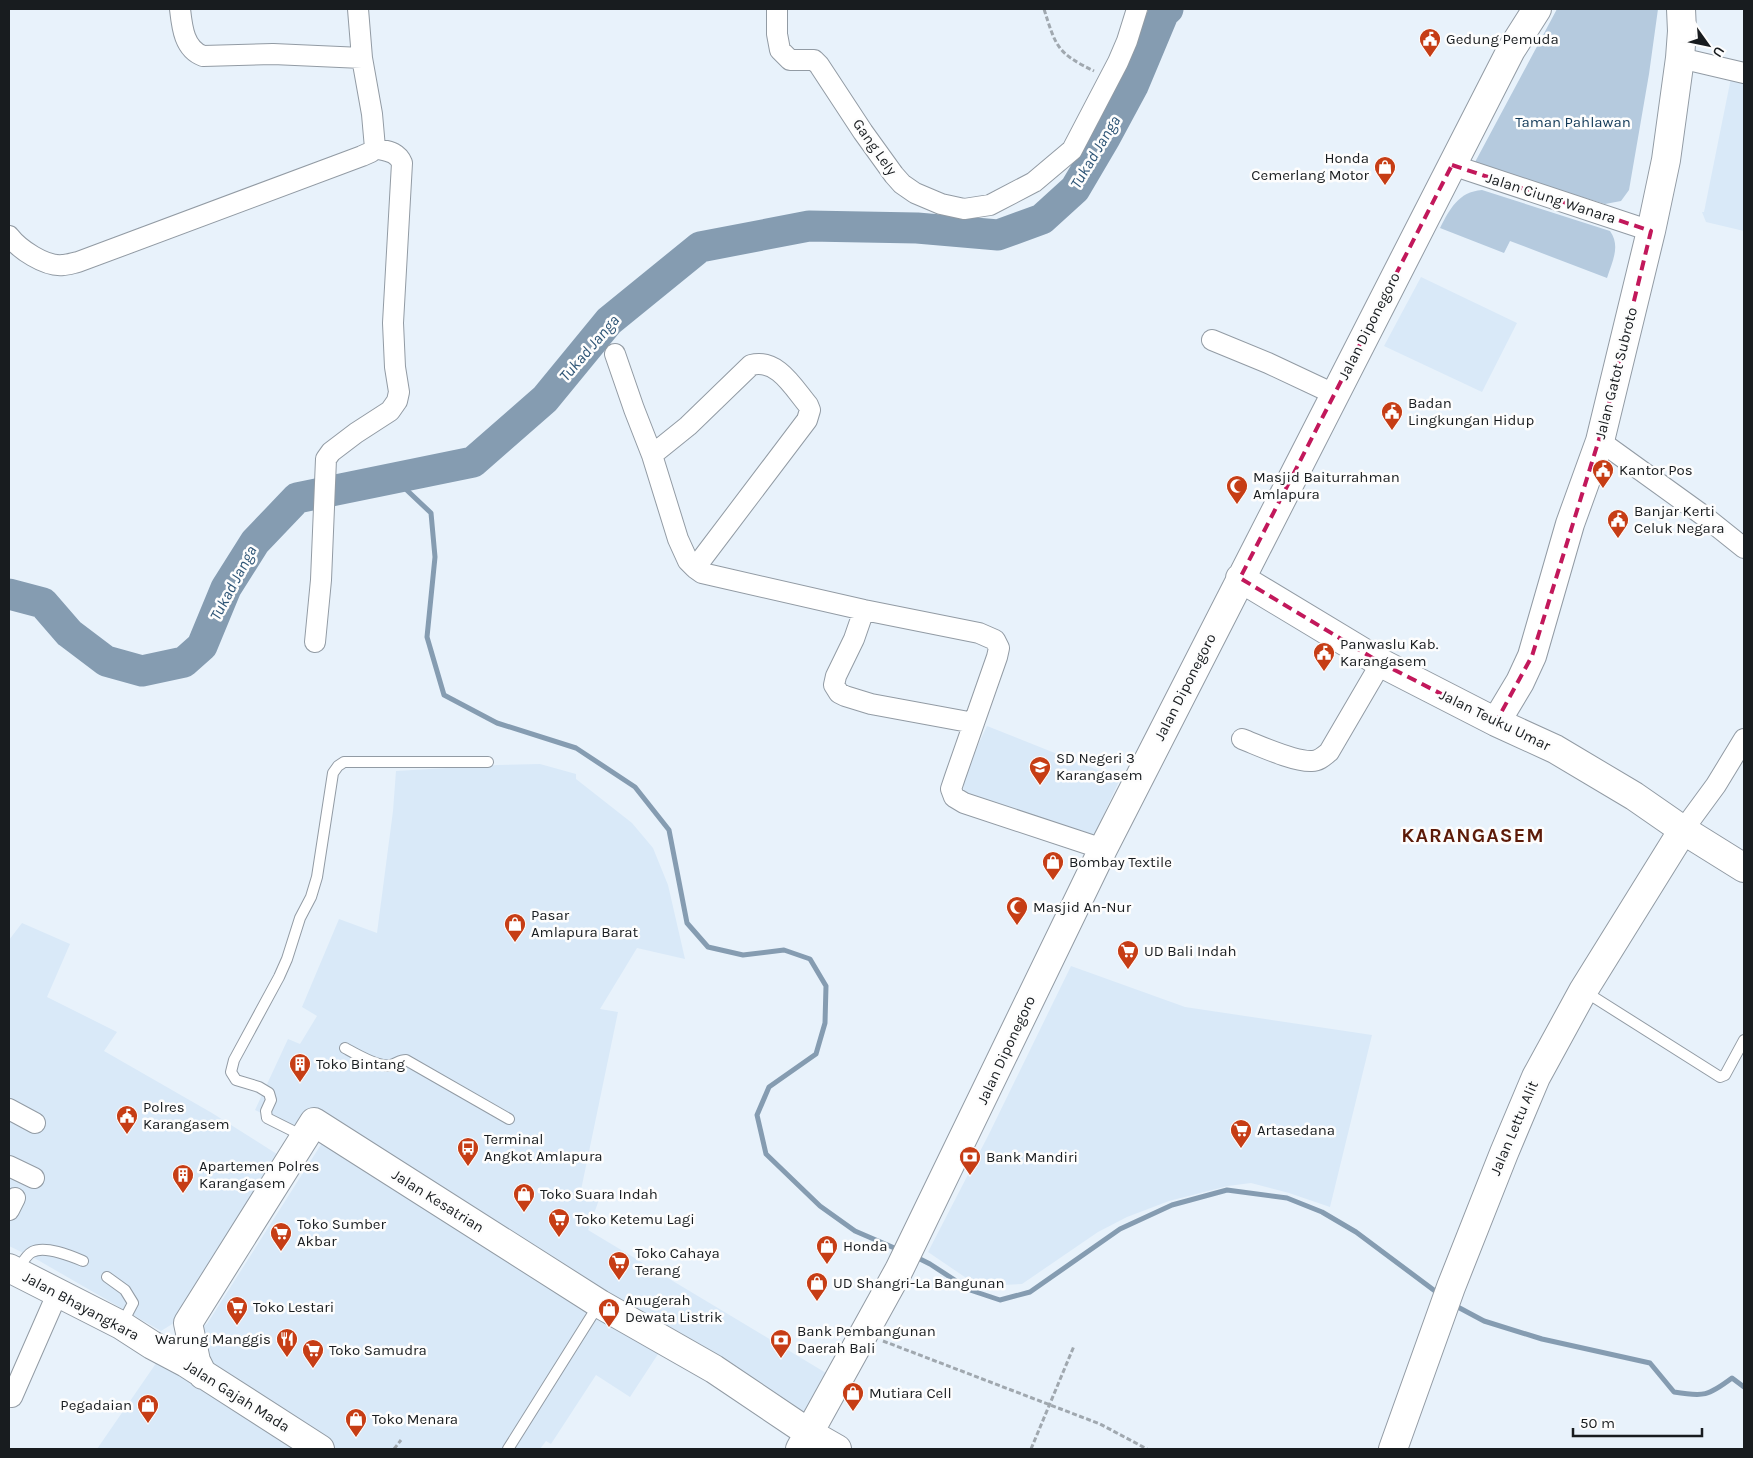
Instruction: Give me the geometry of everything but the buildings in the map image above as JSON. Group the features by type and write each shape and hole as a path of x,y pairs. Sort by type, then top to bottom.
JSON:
{"street":[{"path":"180,9 189,47 194,52 203,56 273,54 362,58"},
{"path":"358,9 362,58 372,114 375,148"},
{"name":"Gang Lely","path":"777,9 777,34 780,50 790,60 814,60 819,65 868,139 902,184 914,193 941,204 964,209 990,205 1034,182 1072,150 1127,42 1137,9"},
{"name":"Jalan Diponegoro","path":"804,1441 899,1270 1103,849 1240,578 1511,50 1537,9"},
{"name":"Jalan Gatot Subroto","path":"1496,722 1520,682 1532,656 1570,524 1600,441 1651,231 1666,160 1680,58 1681,9"},
{"path":"1680,58 1744,73"},
{"path":"9,236 26,251 39,259 61,266 78,262 362,156 375,148"},
{"path":"315,642 321,580 326,459 331,452 356,433 390,411 397,401 399,392 395,367 393,323 402,163 399,157 393,153 375,148"},
{"name":"Jalan Ciung Wanara","path":"1452,165 1651,231"},
{"path":"1212,340 1268,363 1334,394"},
{"path":"616,354 634,409 652,455 678,539 688,561 702,573 864,610 979,633 995,640 999,648 951,789 958,800 978,809 1103,849"},
{"path":"652,455 688,426 751,365 760,363 775,368 808,405 810,410 807,420 695,568"},
{"path":"1600,441 1704,516 1744,548"},
{"name":"Jalan Teuku Umar","path":"1240,578 1381,662 1496,722 1555,749 1634,796 1683,830 1744,868"},
{"path":"864,610 854,639 836,676 834,685 839,693 871,704 974,723"},
{"path":"1242,739 1301,760 1313,761 1322,758 1329,752 1381,662"},
{"path":"1683,830 1716,785 1744,739"},
{"name":"Jalan Lettu Alit","path":"1393,1449 1451,1287 1536,1077 1583,990 1683,830"},
{"path":"9,1109 35,1123"},
{"name":"Jalan Kesatrian","path":"188,1323 314,1122 600,1304 714,1369 804,1441 837,1449"},
{"path":"9,1166 34,1178"},
{"name":"Jalan Bhayangkara","path":"13,1270 121,1325 152,1345"},
{"path":"12,1397 58,1292"},
{"path":"152,1345 188,1323 196,1361 204,1375"},
{"name":"Jalan Gajah Mada","path":"152,1345 204,1375 320,1449"}],"lane":[{"path":"305,1137 267,1118 266,1111 271,1100 269,1093 259,1087 236,1080 231,1072 234,1060 287,960 296,929 311,897 317,877 333,773 344,762 488,762"},
{"path":"1583,990 1720,1077 1725,1075 1744,1040"},
{"path":"345,1048 379,1064 390,1065 400,1060 406,1060 509,1119"},
{"path":"13,1270 32,1252 40,1250 58,1252 83,1261"},
{"path":"107,1277 126,1290 133,1304 121,1325"},
{"path":"508,1449 600,1304"}],"path":[{"path":"1044,9 1052,35 1061,51 1068,57 1110,78"},
{"path":"864,1334 1100,1424 1147,1449"},
{"path":"1031,1449 1048,1404 1074,1346"},
{"path":"394,1449 400,1440"}],"highlighted area":[{"path":"1452,165 1651,231 1605,420 1532,656 1496,722 1381,663 1240,578"}],"shaded area":[{"path":"1732,73 1744,80 1744,231 1706,222 1702,212 1704,212"},
{"path":"1421,277 1517,323 1482,392 1384,346"},
{"name":"SD Negeri 3 Karangasem","path":"987,726 1120,779 1092,840 963,794 964,775"},
{"path":"540,764 576,774 576,779 632,823 653,848 668,885 685,959 637,948 600,1009 618,1012 581,1190 600,1197 588,1230 846,1385 811,1446 660,1351 630,1397 596,1375 551,1444 546,1441 540,1449 97,1449 170,1343 207,1324 322,1143 255,1110 288,1039 300,1044 317,1016 302,1007 339,919 377,933 393,811 396,771"},
{"name":"Polres Karangasem","path":"22,923 70,944 47,997 117,1032 104,1051 212,1113 280,1156 185,1316 161,1331 36,1259 9,1246 9,940"},
{"path":"1071,966 1185,1007 1372,1035 1330,1207 1251,1183 1228,1186 1169,1201 1127,1217 1098,1232 1022,1284 978,1286 928,1252 989,1134"}],"green space":[{"name":"Taman Pahlawan","path":"1557,9 1658,9 1629,190 1621,201 1605,204 1474,164"},
{"path":"1482,190 1610,231 1615,242 1615,248 1607,278 1510,241 1504,253 1440,228 1451,208 1461,198 1474,191"}],"waterway":[{"name":"Tukad Janga","path":"9,594 43,603 69,633 106,661 142,671 184,662 202,646 226,588 255,542 297,498 473,462 545,399 609,321 700,247 809,226 917,228 998,235 1042,219 1075,189 1133,86 1164,12 1168,9"},
{"path":"394,478 431,513 435,557 427,637 444,695 497,723 576,748 635,787 669,830 687,923 708,947 743,955 784,950 810,959 826,986 825,1023 816,1054 769,1087 757,1115 766,1154 820,1206 855,1231 899,1250"},
{"path":"914,1256 970,1290 1000,1300 1030,1292 1120,1229 1172,1205 1227,1190 1287,1198 1322,1212 1356,1232 1439,1294"},
{"path":"1454,1305 1484,1321 1542,1339 1650,1363 1674,1392 1705,1394 1732,1378 1744,1387"}],"place":[{"name":"Gedung Pemuda","path":"1430,58"},
{"name":"Honda Cemerlang Motor","path":"1385,186"},
{"name":"Badan Lingkungan Hidup","path":"1392,431"},
{"name":"Kantor Pos","path":"1603,489"},
{"name":"Masjid Baiturrahman Amlapura","path":"1237,505"},
{"name":"Banjar Kerti Celuk Negara","path":"1618,539"},
{"name":"Panwaslu Kab. Karangasem","path":"1324,672"},
{"name":"SD Negeri 3 Karangasem","path":"1040,786"},
{"name":"Bombay Textile","path":"1053,881"},
{"name":"Masjid An-Nur","path":"1017,926"},
{"name":"Pasar Amlapura Barat","path":"515,943"},
{"name":"UD Bali Indah","path":"1128,970"},
{"name":"Toko Bintang","path":"300,1083"},
{"name":"Polres Karangasem","path":"127,1135"},
{"name":"Artasedana","path":"1241,1149"},
{"name":"Terminal Angkot Amlapura","path":"468,1167"},
{"name":"Bank Mandiri","path":"970,1176"},
{"name":"Apartemen Polres Karangasem","path":"183,1194"},
{"name":"Toko Suara Indah","path":"524,1213"},
{"name":"Toko Ketemu Lagi","path":"559,1238"},
{"name":"Toko Sumber Akbar","path":"281,1252"},
{"name":"Honda","path":"827,1265"},
{"name":"Toko Cahaya Terang","path":"619,1281"},
{"name":"UD Shangri-La Bangunan","path":"817,1302"},
{"name":"Toko Lestari","path":"237,1326"},
{"name":"Anugerah Dewata Listrik","path":"609,1328"},
{"name":"Warung Manggis","path":"287,1358"},
{"name":"Bank Pembangunan Daerah Bali","path":"781,1359"},
{"name":"Toko Samudra","path":"313,1369"},
{"name":"Mutiara Cell","path":"853,1412"},
{"name":"Pegadaian","path":"148,1424"},
{"name":"Toko Menara","path":"356,1438"}],"district":[{"name":"KARANGASEM","path":"1473,835"}]}
